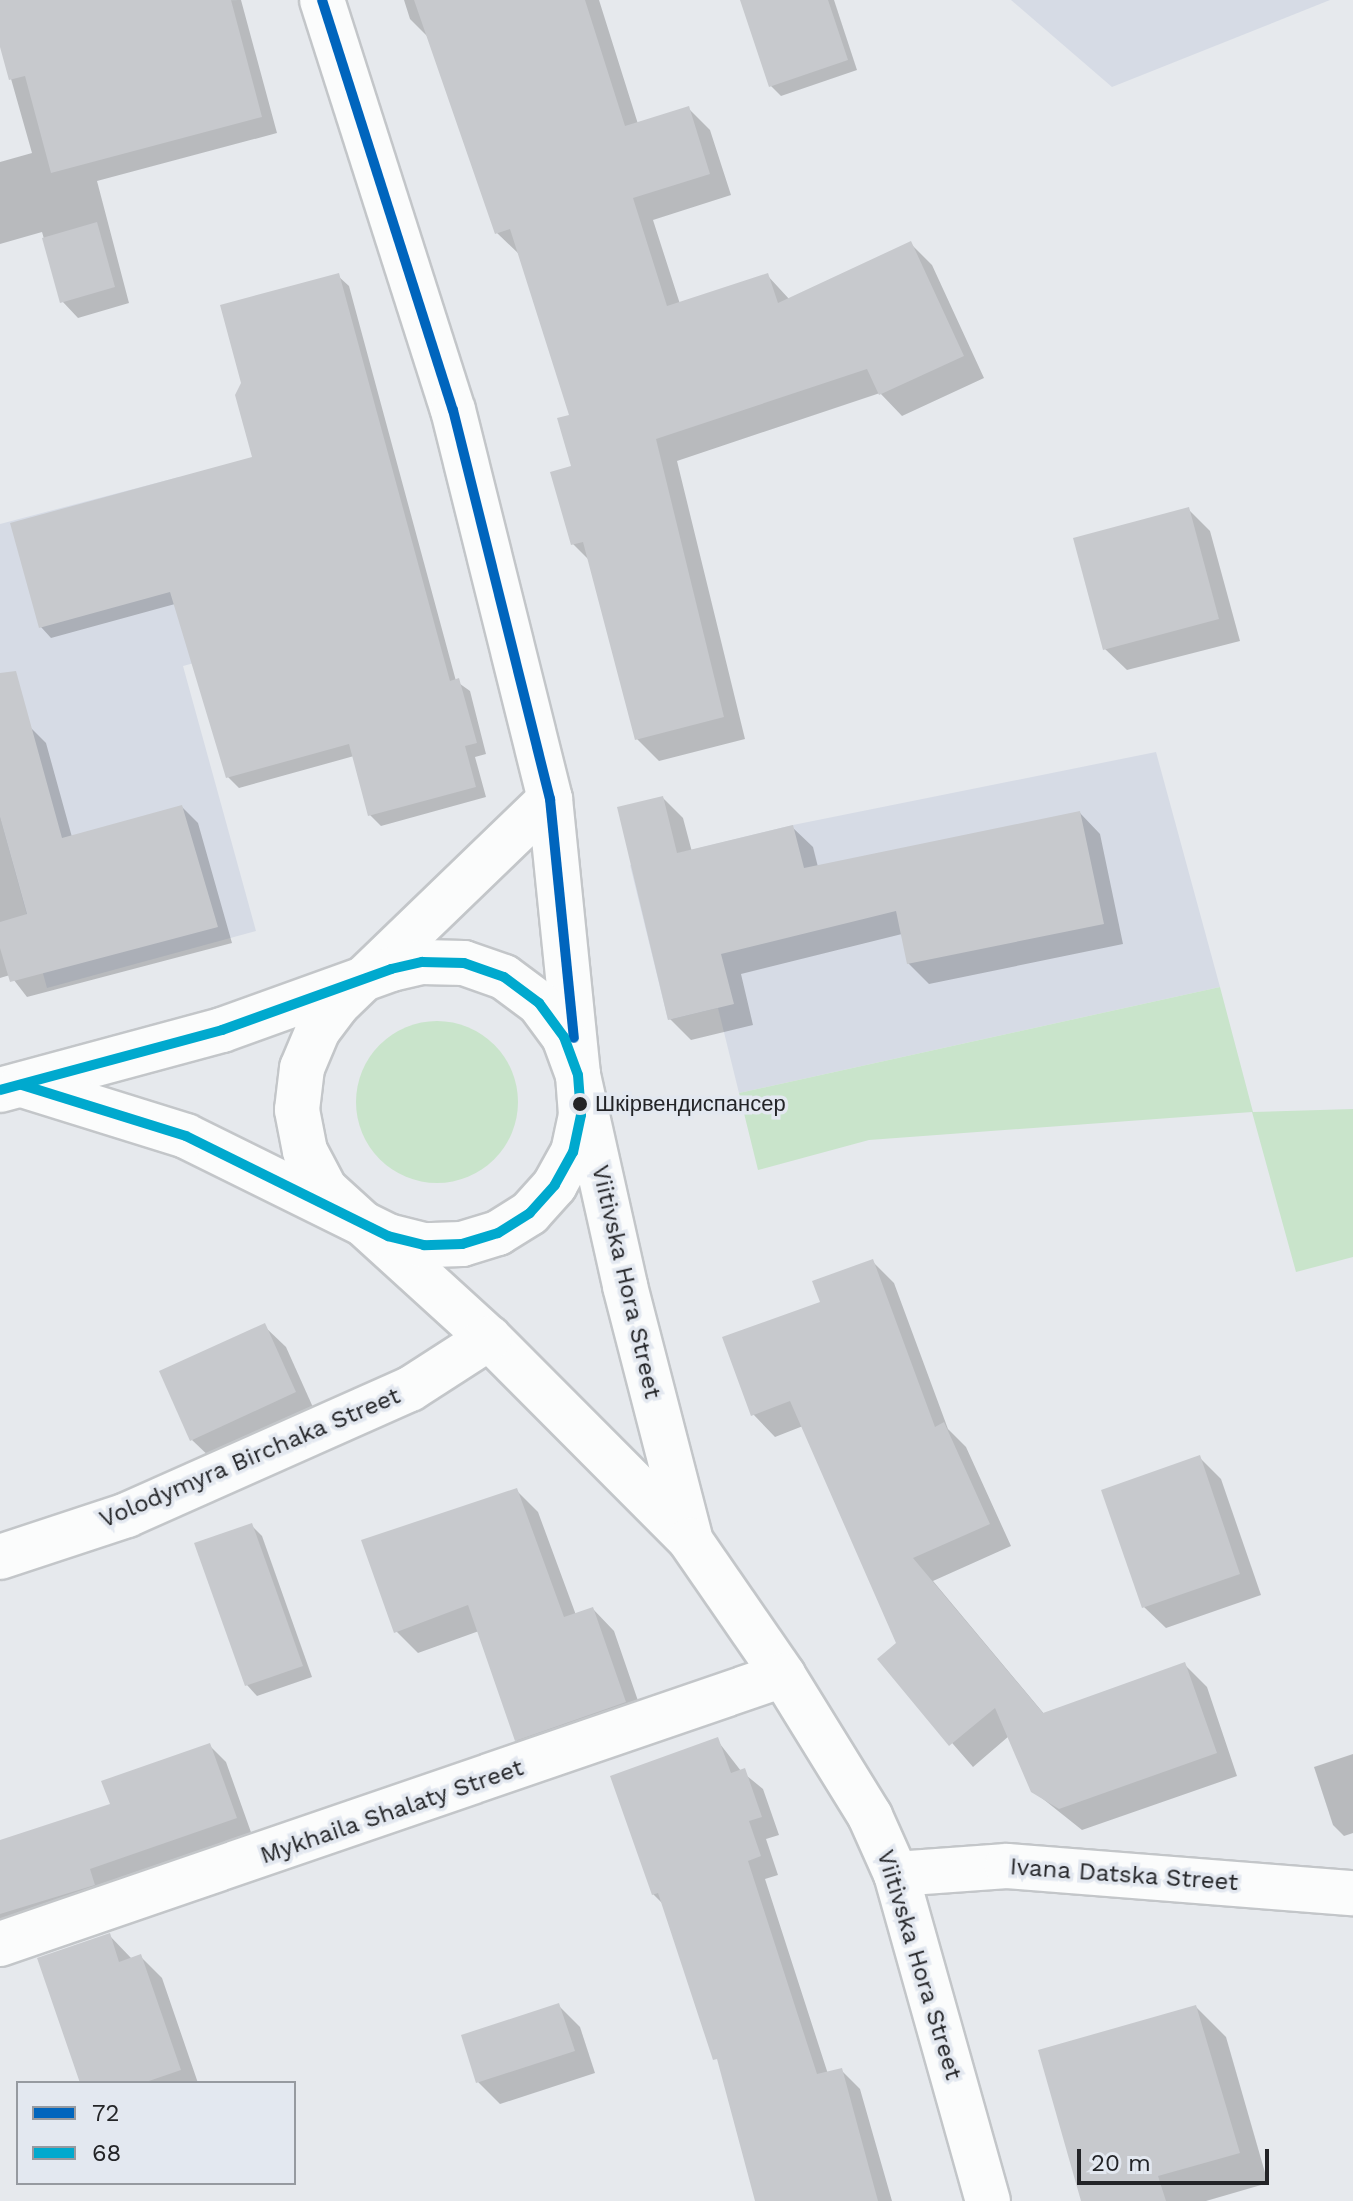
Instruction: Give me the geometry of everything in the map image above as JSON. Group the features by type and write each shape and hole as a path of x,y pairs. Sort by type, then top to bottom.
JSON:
{"street":[{"name":"Viitivska Hora Street","path":"322,0 453,410 550,799 578,1075 625,1286 690,1540"},
{"path":"354,1216 325,1189 305,1151 297,1110 302,1068 318,1030 550,799"},
{"path":"422,962 464,963 504,977 547,1014 564,1037 578,1075 581,1115 573,1152 555,1185 519,1220 498,1233 462,1244 424,1245 388,1236 354,1216 186,1136 11,1087 222,1030 422,962"},
{"name":"Viitivska Hora Street","path":"354,1216 489,1338 690,1540 783,1675 870,1816 896,1874 988,2201"},
{"name":"Volodymyra Birchaka Street","path":"0,1557 127,1515 410,1389 489,1338"},
{"name":"Mykhaila Shalaty Street","path":"0,1944 783,1675"},
{"name":"Ivana Datska Street","path":"896,1874 1007,1866 1353,1893"}],"shaded area":[{"path":"1011,0 1330,0 1112,87"},
{"path":"179,477 186,506 284,639 183,666 256,931 47,988 0,817 0,524"},
{"path":"1156,752 1220,987 739,1093 718,1008 668,1020 630,865 793,825"}],"green space":[{"path":"1220,987 1253,1112 1353,1109 1353,1257 1296,1272 1252,1112 869,1140 758,1170 739,1093"},
{"path":"437,1021 468,1027 494,1045 512,1071 518,1102 512,1133 494,1159 468,1177 437,1183 406,1177 380,1159 362,1133 356,1102 362,1071 380,1045 406,1027"}],"building":[{"path":"0,0 231,0 262,117 51,173 25,76 9,80 0,47"},
{"path":"414,0 585,0 625,126 689,106 710,174 633,198 667,306 768,273 778,303 911,241 964,356 879,395 867,369 656,439 724,717 635,740 583,542 571,545 550,472 571,466 557,418 569,415 510,229 495,234"},
{"path":"740,0 828,0 848,60 769,87"},
{"path":"97,222 115,287 60,303 42,238"},
{"path":"339,273 450,681 459,678 477,743 465,746 476,787 368,816 349,744 226,778 170,592 39,628 10,523 252,457 235,395 241,383 220,305"},
{"path":"1189,507 1219,619 1103,650 1073,538"},
{"path":"16,671 62,838 182,805 218,927 10,982 0,948 0,922 27,914 0,817 0,673"},
{"path":"663,796 677,853 793,825 804,868 1080,811 1104,924 907,964 896,911 721,954 734,1004 668,1020 617,807"},
{"path":"873,1259 935,1427 944,1422 990,1524 913,1558 1043,1713 1185,1662 1217,1753 1059,1809 1031,1792 995,1708 949,1746 877,1659 896,1643 790,1401 751,1416 722,1337 820,1302 812,1281"},
{"path":"265,1323 296,1392 190,1441 159,1371"},
{"path":"1200,1455 1240,1574 1142,1608 1101,1490"},
{"path":"517,1488 564,1617 593,1607 626,1702 515,1741 468,1605 394,1633 361,1540"},
{"path":"252,1523 303,1666 245,1686 194,1543"},
{"path":"718,1737 731,1773 745,1768 762,1817 749,1821 761,1856 748,1861 817,2074 842,2068 878,2201 755,2201 717,2059 713,2060 658,1893 652,1895 610,1776"},
{"path":"210,1743 237,1818 90,1869 95,1885 0,1914 0,1840 110,1804 101,1781"},
{"path":"110,1933 119,1962 141,1954 181,2070 149,2081 79,2081 37,1958"},
{"path":"559,2003 575,2051 476,2083 461,2035"},
{"path":"1196,2005 1240,2153 1158,2176 1166,2201 1081,2201 1038,2050"}],"transit line":[{"name":"72","path":"322,0 453,410 550,799 574,1038"},
{"name":"68","path":"0,1090 222,1030 391,969 422,962 464,963 504,977 539,1003 564,1037 578,1075 581,1115 573,1152 555,1185 530,1213 498,1233 462,1244 424,1245 388,1236 186,1136 22,1085"}],"place":[{"name":"Шкірвендиспансер","path":"580,1104"}]}
